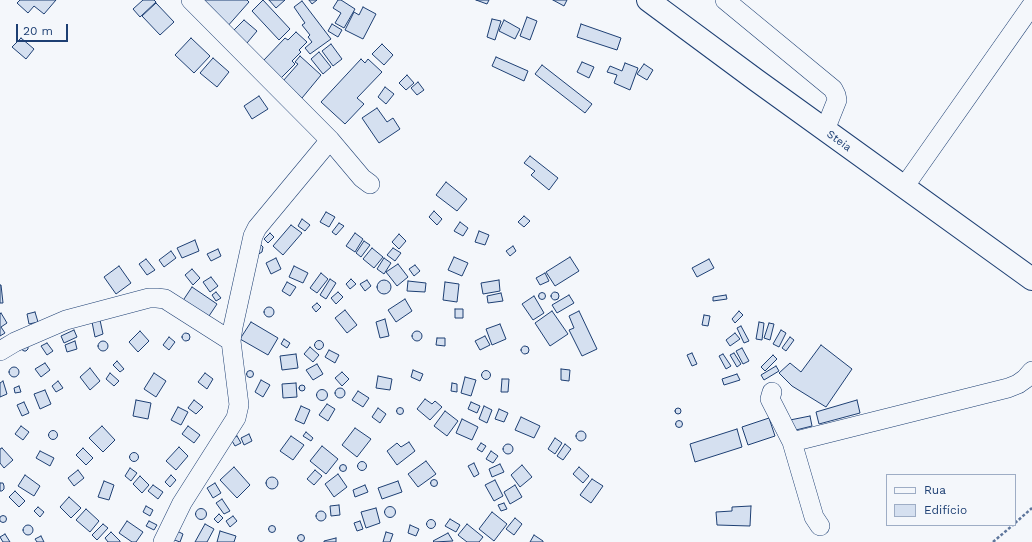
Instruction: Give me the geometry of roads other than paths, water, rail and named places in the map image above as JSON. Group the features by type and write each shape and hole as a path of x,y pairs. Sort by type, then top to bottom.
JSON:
{"main road":[{"name":"Steia","path":"648,0 1032,279"}],"street":[{"path":"191,0 330,140 362,178 370,184"},
{"path":"725,0 833,89 837,100 825,130"},
{"path":"904,187 1032,5"},
{"path":"163,542 182,503 236,418 239,405 231,341 232,328 253,236 257,228 330,140"},
{"path":"0,351 15,342 66,320 149,298 164,299 231,341"},
{"path":"792,442 1008,388 1018,384 1032,371"},
{"path":"772,392 770,399 792,442 814,517 820,526"}]}
